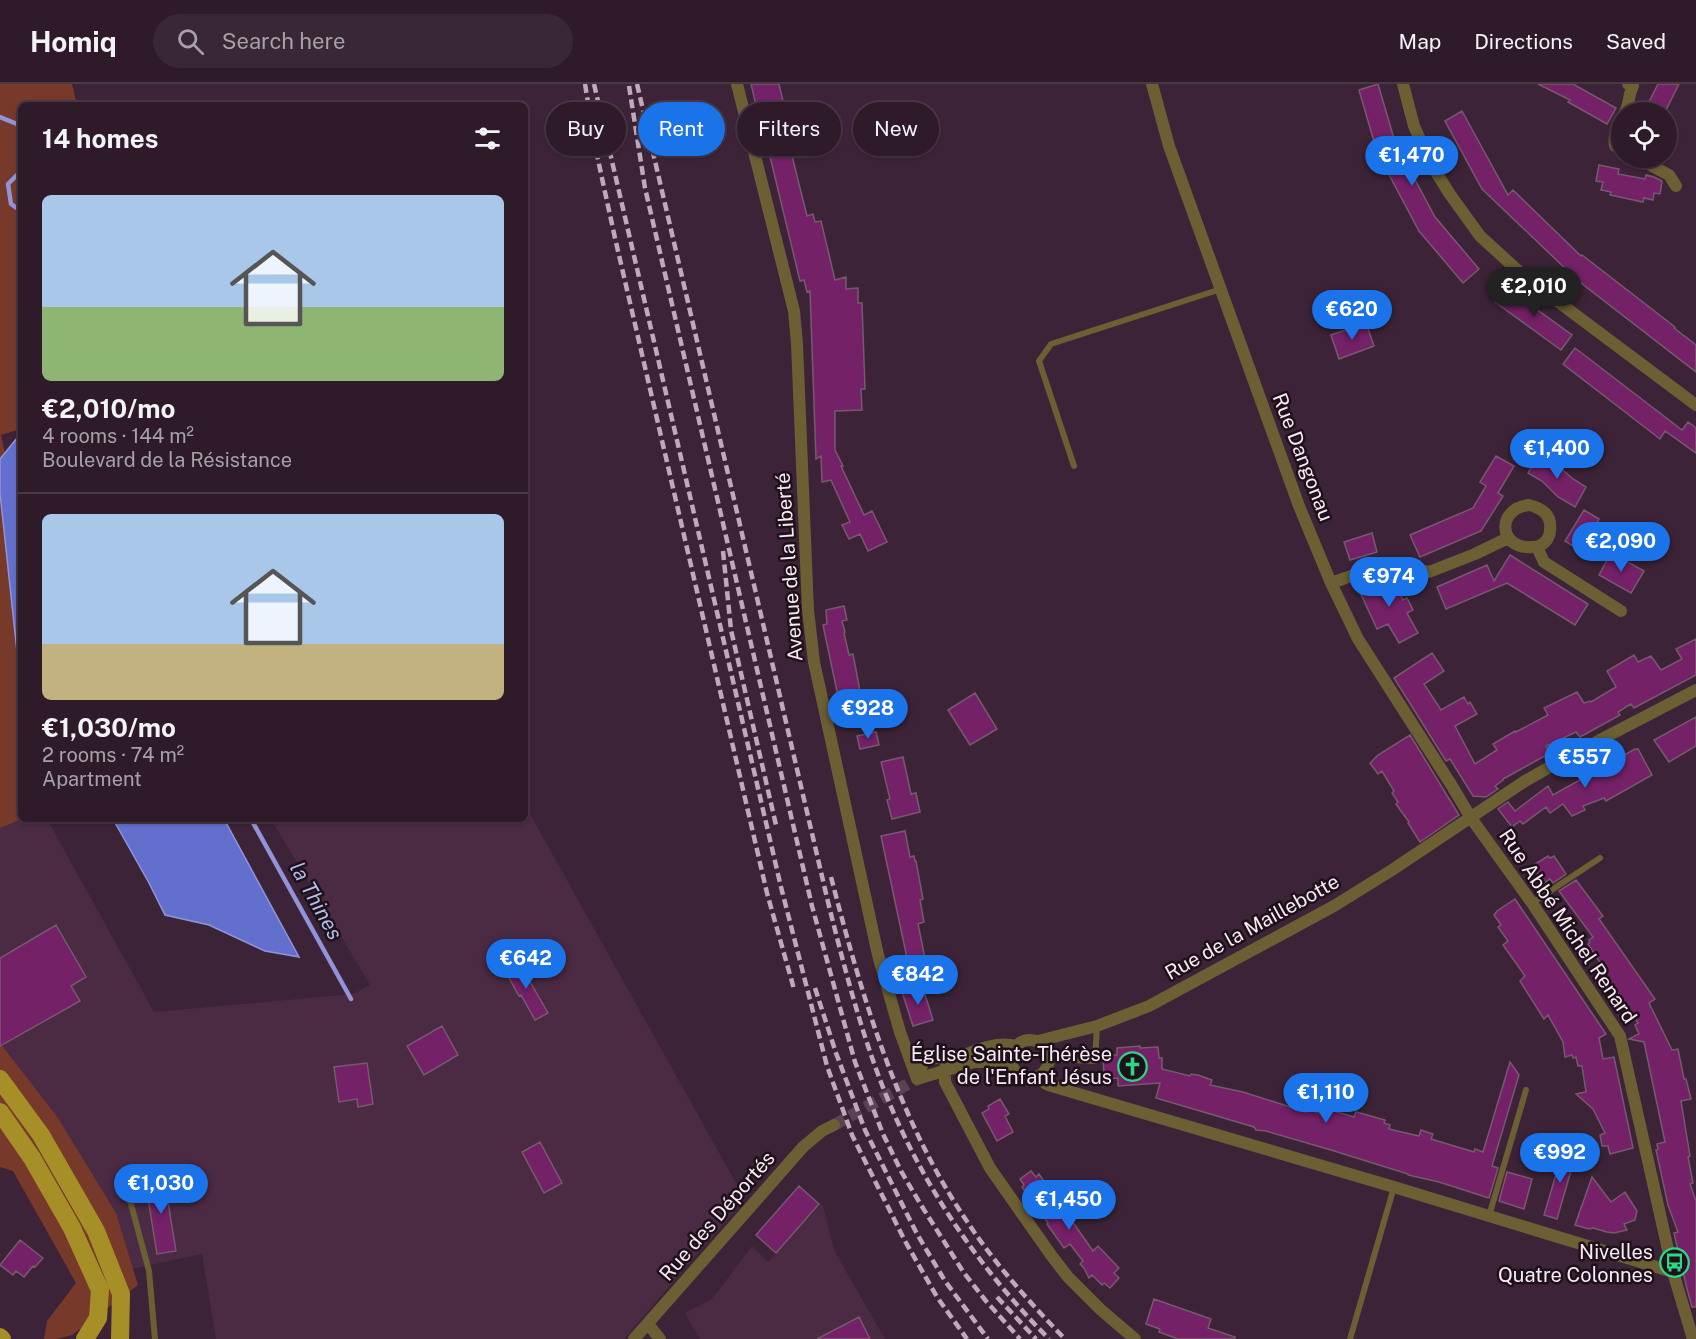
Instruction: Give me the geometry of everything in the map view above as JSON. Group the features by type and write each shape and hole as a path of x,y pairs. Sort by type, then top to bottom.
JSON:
{"main road":[{"path":"0,1079 41,1135 96,1231 121,1294 120,1339"},
{"path":"0,1112 33,1158 72,1228 100,1290 98,1318 85,1339"}],"street":[{"name":"Avenue de la Liberté","path":"737,84 794,311 808,610 814,662 878,955 900,1032 917,1078"},
{"name":"Rue Dangonau","path":"1152,84 1169,146 1299,506 1331,583 1358,639 1471,818"},
{"path":"1403,84 1414,126 1430,162 1480,236 1525,277 1696,405"},
{"path":"1628,84 1633,87 1629,94 1630,102"},
{"path":"1656,168 1669,175 1676,186"},
{"path":"1520,506 1537,507 1549,517 1550,531 1544,544 1537,547 1521,546 1508,538 1505,524 1514,510 1520,506"},
{"path":"1331,583 1389,563 1429,572 1508,538"},
{"path":"1537,547 1544,562 1621,611"},
{"name":"Rue de la Maillebotte","path":"1038,1041 1097,1026 1149,1006 1334,906 1534,776 1696,690"},
{"name":"Rue Abbé Michel Renard","path":"1471,818 1532,903 1620,1036 1673,1272 1693,1331"},
{"path":"917,1078 974,1062 986,1062 1013,1068 1023,1077 1036,1077 1046,1069 1049,1059 1045,1046 1038,1041 1025,1040 1016,1046 1011,1054 1013,1068"},
{"path":"917,1078 924,1060 1005,1043 1016,1046"},
{"path":"981,1049 946,1062 945,1082 990,1168 1068,1277 1135,1339"},
{"path":"1036,1077 1048,1085 1673,1272"},
{"name":"Rue des Déportés","path":"634,1339 803,1148 822,1131 834,1125"},
{"path":"648,1324 660,1339"}],"lane":[{"path":"1074,466 1040,361 1051,344 1221,289"},
{"path":"1532,903 1600,858"},
{"path":"1049,1059 1095,1060 1097,1026"},
{"path":"1488,1216 1526,1090"},
{"path":"124,1178 149,1270 155,1339"},
{"path":"1350,1339 1394,1187"}],"shaded area":[{"path":"0,84 72,84 76,102 18,102 18,430 1,435 15,498 18,532 18,821 0,828"},
{"path":"528,810 745,1199 624,1339 216,1339 202,1254 118,1272 0,1053 0,823 18,820 18,822 49,822 154,1012 353,994 370,985 273,822 528,822"},
{"path":"0,1043 58,1118 116,1213 138,1285 72,1335 57,1339 44,1339 47,1321 76,1283 13,1171 0,1167"},
{"path":"822,1203 835,1252 885,1339 700,1339 685,1313 712,1299 752,1246 768,1262"}],"water":[{"path":"18,437 18,661 0,493 0,459"},
{"path":"115,822 226,822 299,957 265,951 209,925 165,915"}],"building":[{"path":"751,84 779,84 783,102 755,102"},
{"path":"1378,84 1395,142 1435,217 1479,269 1463,283 1419,231 1377,152 1359,90"},
{"path":"1538,84 1573,84 1611,105 1611,117 1607,124 1568,102 1570,100"},
{"path":"1658,84 1679,84 1670,102 1649,102"},
{"path":"1462,111 1508,195 1513,190 1581,256 1696,345 1696,372 1568,273 1482,189 1445,121"},
{"path":"770,156 792,156 807,216 813,214 815,222 821,221 835,280 846,277 846,289 858,288 858,303 862,303 865,389 861,389 862,410 835,411 835,450 864,515 872,511 887,542 868,551 860,534 849,539 842,525 850,522 831,480 822,482 821,456 816,459 810,291 807,292 804,280 800,281"},
{"path":"1599,165 1619,169 1618,174 1645,179 1646,175 1662,181 1660,194 1654,193 1653,200 1644,198 1643,202 1610,195 1611,192 1601,190 1603,182 1596,181"},
{"path":"1506,287 1572,335 1561,350 1495,302"},
{"path":"1366,323 1374,346 1339,359 1331,335"},
{"path":"1575,348 1682,430 1688,422 1696,428 1696,453 1665,431 1660,439 1563,364"},
{"path":"1539,454 1555,463 1586,487 1575,507 1558,497 1542,481 1528,473"},
{"path":"1496,456 1514,466 1498,493 1503,496 1481,531 1420,557 1410,535 1473,508 1486,486 1480,482"},
{"path":"1584,510 1599,519 1581,551 1565,541"},
{"path":"1372,533 1377,552 1350,560 1344,542"},
{"path":"1611,553 1644,571 1631,593 1599,575"},
{"path":"1510,555 1588,604 1575,625 1507,583 1446,609 1437,587 1487,565 1494,581"},
{"path":"1391,574 1403,600 1407,598 1413,610 1407,613 1418,633 1399,643 1388,624 1377,629 1359,590"},
{"path":"844,606 847,620 842,621 844,633 849,655 853,654 862,702 840,706 823,625 827,624 826,610"},
{"path":"1696,639 1696,675 1634,708 1631,704 1618,712 1620,715 1580,737 1576,732 1546,746 1550,753 1503,779 1495,786 1498,789 1486,797 1473,796 1450,759 1446,761 1394,678 1432,653 1444,671 1424,684 1441,710 1464,697 1477,714 1455,726 1475,764 1497,750 1493,744 1548,715 1544,708 1577,692 1584,703 1591,702 1616,687 1607,671 1634,655 1638,662 1651,656 1661,670 1682,659 1676,649"},
{"path":"975,693 997,729 970,745 948,710"},
{"path":"881,706 885,723 865,727 862,710"},
{"path":"1696,717 1696,746 1669,762 1654,740"},
{"path":"876,732 879,745 860,749 857,736"},
{"path":"1410,735 1459,815 1420,842 1396,804 1398,802 1392,793 1394,791 1382,771 1378,774 1370,763 1378,755"},
{"path":"1638,749 1652,775 1606,801 1604,798 1583,806 1585,810 1572,816 1563,804 1550,813 1546,807 1523,824 1520,821 1512,827 1498,809 1508,802 1515,811 1548,786 1553,795"},
{"path":"903,757 911,794 916,793 920,812 892,819 887,800 890,799 881,762"},
{"path":"905,831 910,857 914,856 916,861 923,899 920,900 924,922 918,924 927,968 910,972 881,836"},
{"path":"1548,856 1550,858 1554,856 1566,874 1553,883 1550,879 1544,883 1532,866"},
{"path":"1576,880 1603,916 1599,919 1655,999 1649,1003 1672,1050 1678,1049 1691,1099 1681,1101 1693,1183 1690,1184 1696,1201 1696,1307 1692,1307 1687,1289 1674,1233 1678,1232 1668,1205 1656,1150 1658,1149 1657,1144 1665,1142 1644,1042 1629,1039 1639,1034 1635,1025 1638,1023 1588,944 1593,937 1559,891"},
{"path":"1515,899 1606,1034 1599,1038 1603,1059 1614,1057 1633,1148 1610,1154 1608,1146 1602,1146 1600,1135 1605,1133 1593,1109 1576,1094 1586,1092 1582,1066 1578,1066 1576,1057 1573,1058 1572,1055 1565,1057 1563,1042 1548,1015 1544,1019 1520,981 1525,976 1503,945 1508,941 1498,927 1501,925 1494,915"},
{"path":"56,925 86,977 71,986 80,1001 0,1046 0,958"},
{"path":"518,961 548,1013 535,1020 504,969"},
{"path":"922,985 933,1020 913,1026 902,992"},
{"path":"442,1026 458,1055 424,1075 407,1046"},
{"path":"1140,1046 1140,1048 1158,1047 1159,1058 1162,1058 1162,1069 1190,1076 1191,1074 1198,1075 1212,1080 1210,1085 1243,1092 1306,1112 1307,1109 1323,1114 1324,1108 1354,1117 1356,1112 1385,1120 1384,1123 1390,1125 1389,1129 1419,1136 1421,1130 1433,1134 1431,1139 1474,1152 1475,1149 1483,1152 1510,1062 1519,1075 1492,1166 1498,1168 1489,1198 1266,1131 1256,1130 1254,1127 1156,1098 1160,1083 1118,1086 1118,1078 1109,1079 1109,1073 1104,1073 1103,1061 1109,1061 1108,1055 1117,1055 1117,1048"},
{"path":"367,1063 373,1104 358,1107 357,1099 339,1102 334,1067"},
{"path":"1000,1099 1009,1114 1005,1116 1013,1132 997,1141 982,1113 989,1109 988,1106"},
{"path":"540,1142 562,1183 544,1193 522,1152"},
{"path":"1565,1144 1575,1157 1557,1219 1544,1215"},
{"path":"1031,1171 1036,1177 1039,1174 1093,1251 1098,1246 1119,1268 1114,1273 1119,1278 1110,1288 1104,1283 1102,1285 1092,1275 1089,1278 1080,1264 1083,1261 1070,1244 1064,1248 1022,1187 1024,1185 1020,1179"},
{"path":"163,1172 176,1251 157,1254 147,1192 152,1191 149,1174"},
{"path":"1507,1172 1532,1179 1524,1209 1499,1201"},
{"path":"1592,1177 1611,1202 1625,1192 1637,1211 1635,1220 1624,1224 1627,1230 1614,1233 1575,1225"},
{"path":"799,1186 819,1204 776,1253 756,1235"},
{"path":"20,1240 43,1258 24,1277 16,1271 13,1275 0,1265"},
{"path":"1154,1299 1211,1319 1208,1328 1235,1337 1235,1339 1178,1339 1159,1332 1160,1329 1146,1324"},
{"path":"859,1317 870,1339 817,1339"}],"waterway":[{"name":"la Thines","path":"0,117 18,126"},
{"name":"la Thines","path":"18,174 8,184 11,204 18,209"},
{"name":"la Thines","path":"253,822 351,999"}],"tunnel":[{"path":"834,1125 917,1079"}],"railway":[{"path":"585,84 595,146 615,238 767,893 794,989"},
{"path":"594,84 781,887 827,1066 852,1135 905,1241 937,1297 967,1339"},
{"path":"637,84 828,902 867,1044 899,1125 934,1192 976,1254 1023,1312 1049,1339"},
{"path":"629,86 645,188 812,906 855,1062 883,1134 921,1205 964,1273 1020,1339"},
{"path":"723,551 731,630 776,825"},
{"path":"831,877 870,1012 902,1100 921,1142 943,1183 979,1239 1014,1283 1065,1339"},
{"path":"815,988 865,1130 917,1234 945,1281 988,1339"},
{"path":"997,1297 1036,1339"}],"place":[{"name":"Église Sainte-Thérèse de l'Enfant Jésus","path":"1133,1066"},
{"name":"Nivelles Quatre Colonnes","path":"1674,1263"}]}
